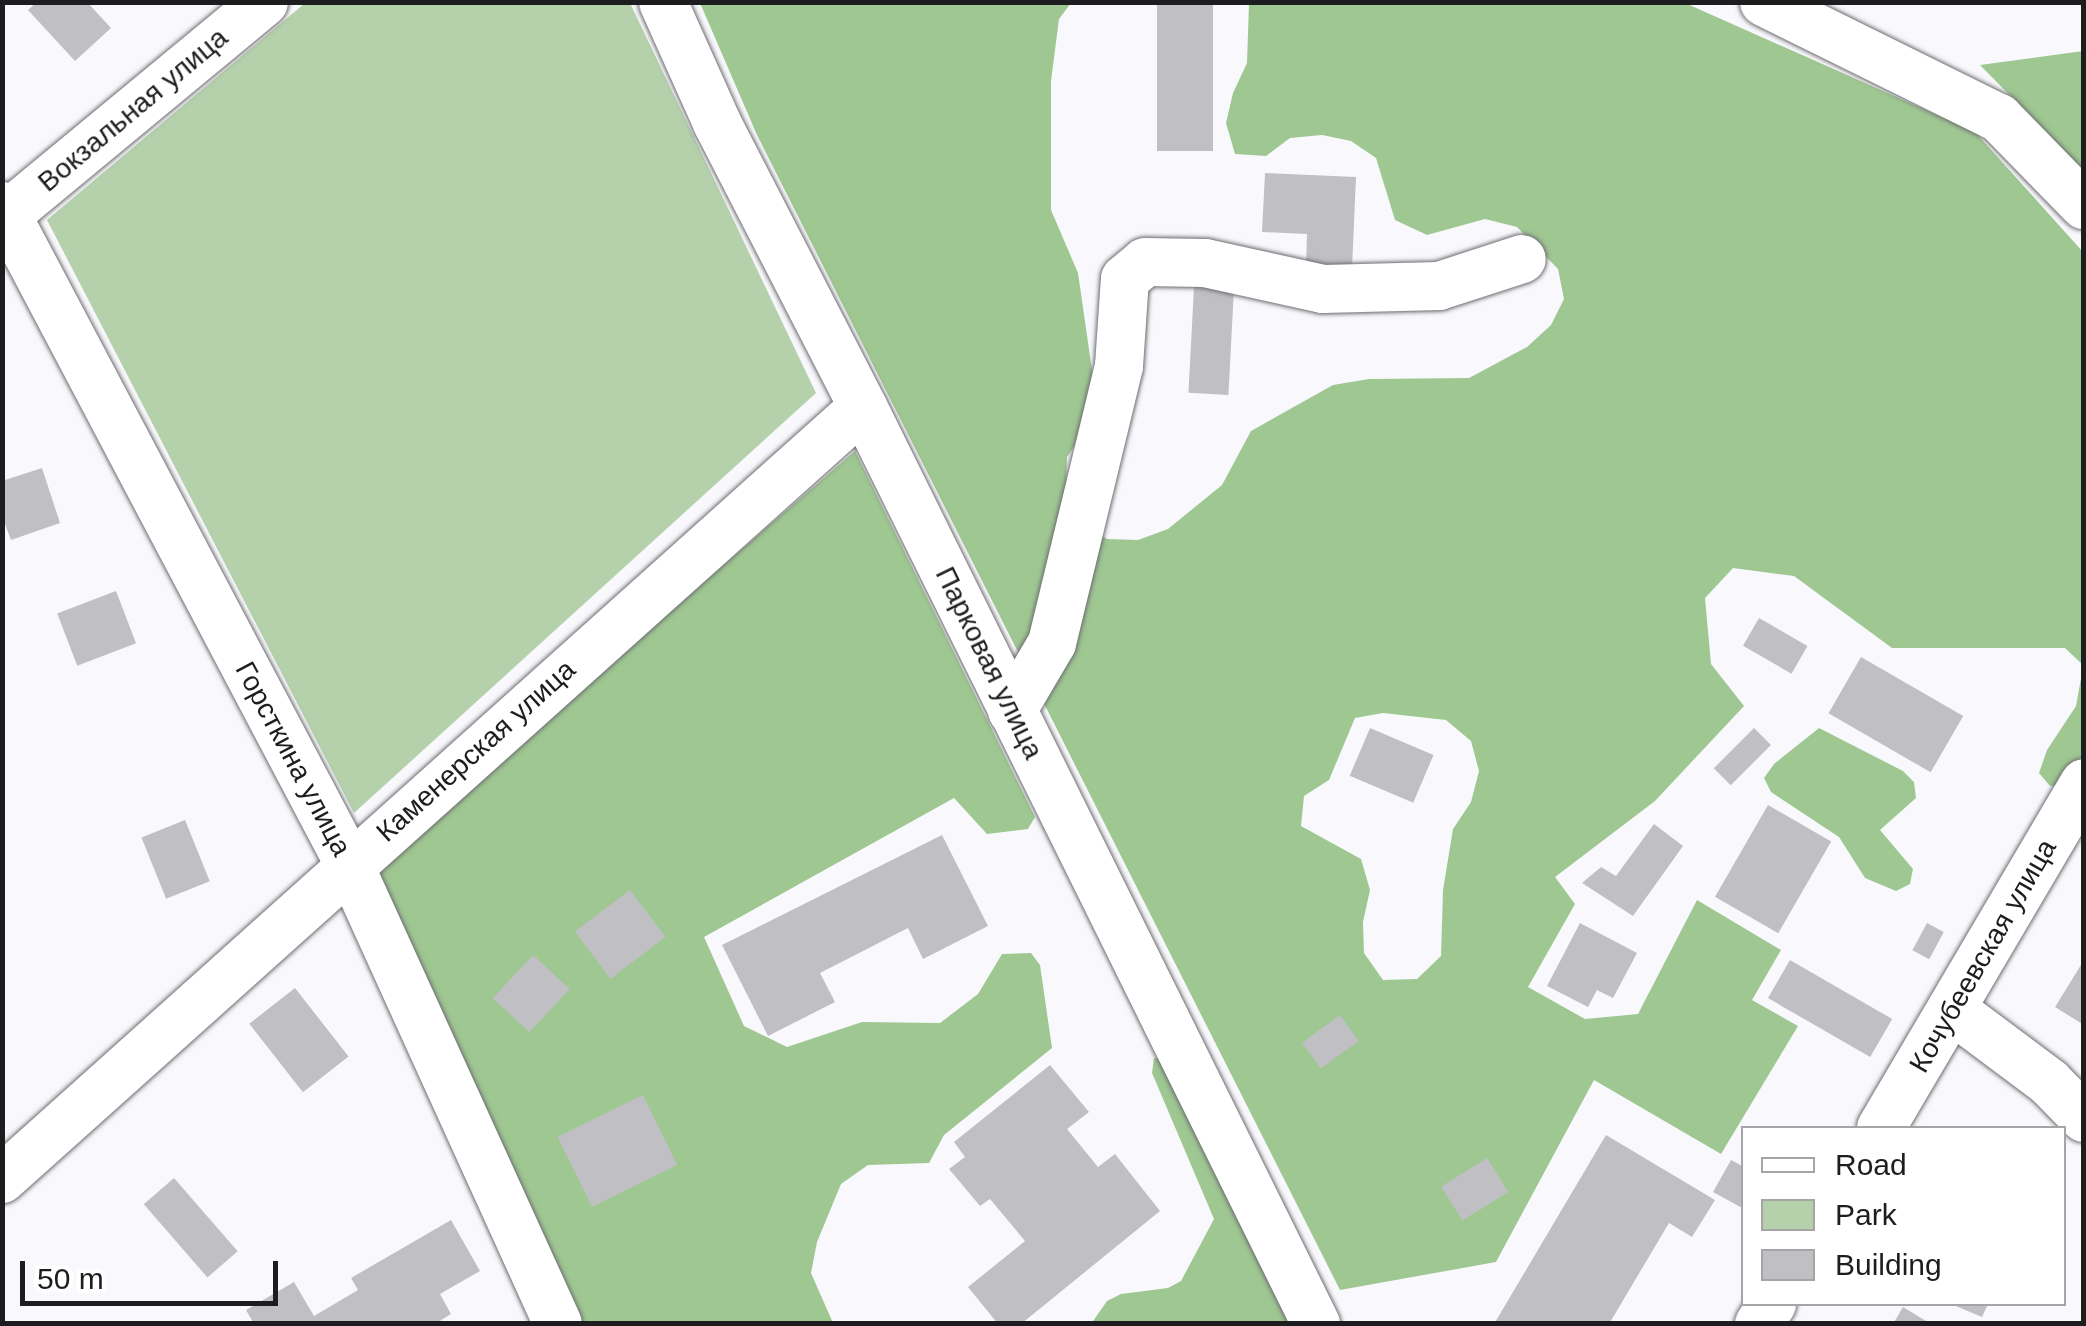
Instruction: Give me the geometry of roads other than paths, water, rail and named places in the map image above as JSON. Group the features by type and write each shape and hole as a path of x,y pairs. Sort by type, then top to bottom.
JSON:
{"street":[{"name":"Вокзальная улица","path":"4,213 264,2"},
{"name":"Парковая улица","path":"663,2 718,122 864,407 1316,1324"},
{"path":"1764,2 2000,118 2084,205"},
{"name":"Горсткина улица","path":"4,213 349,864 558,1324"},
{"path":"1012,711 1052,643 1120,366 1125,279 1145,262 1205,263 1323,288 1439,286 1522,259"},
{"name":"Каменерская улица","path":"2,1179 349,864 864,407"},
{"name":"Кочубеевская улица","path":"1881,1126 1954,1011 2084,783"},
{"path":"1954,1011 2050,1082 2084,1118"}]}
